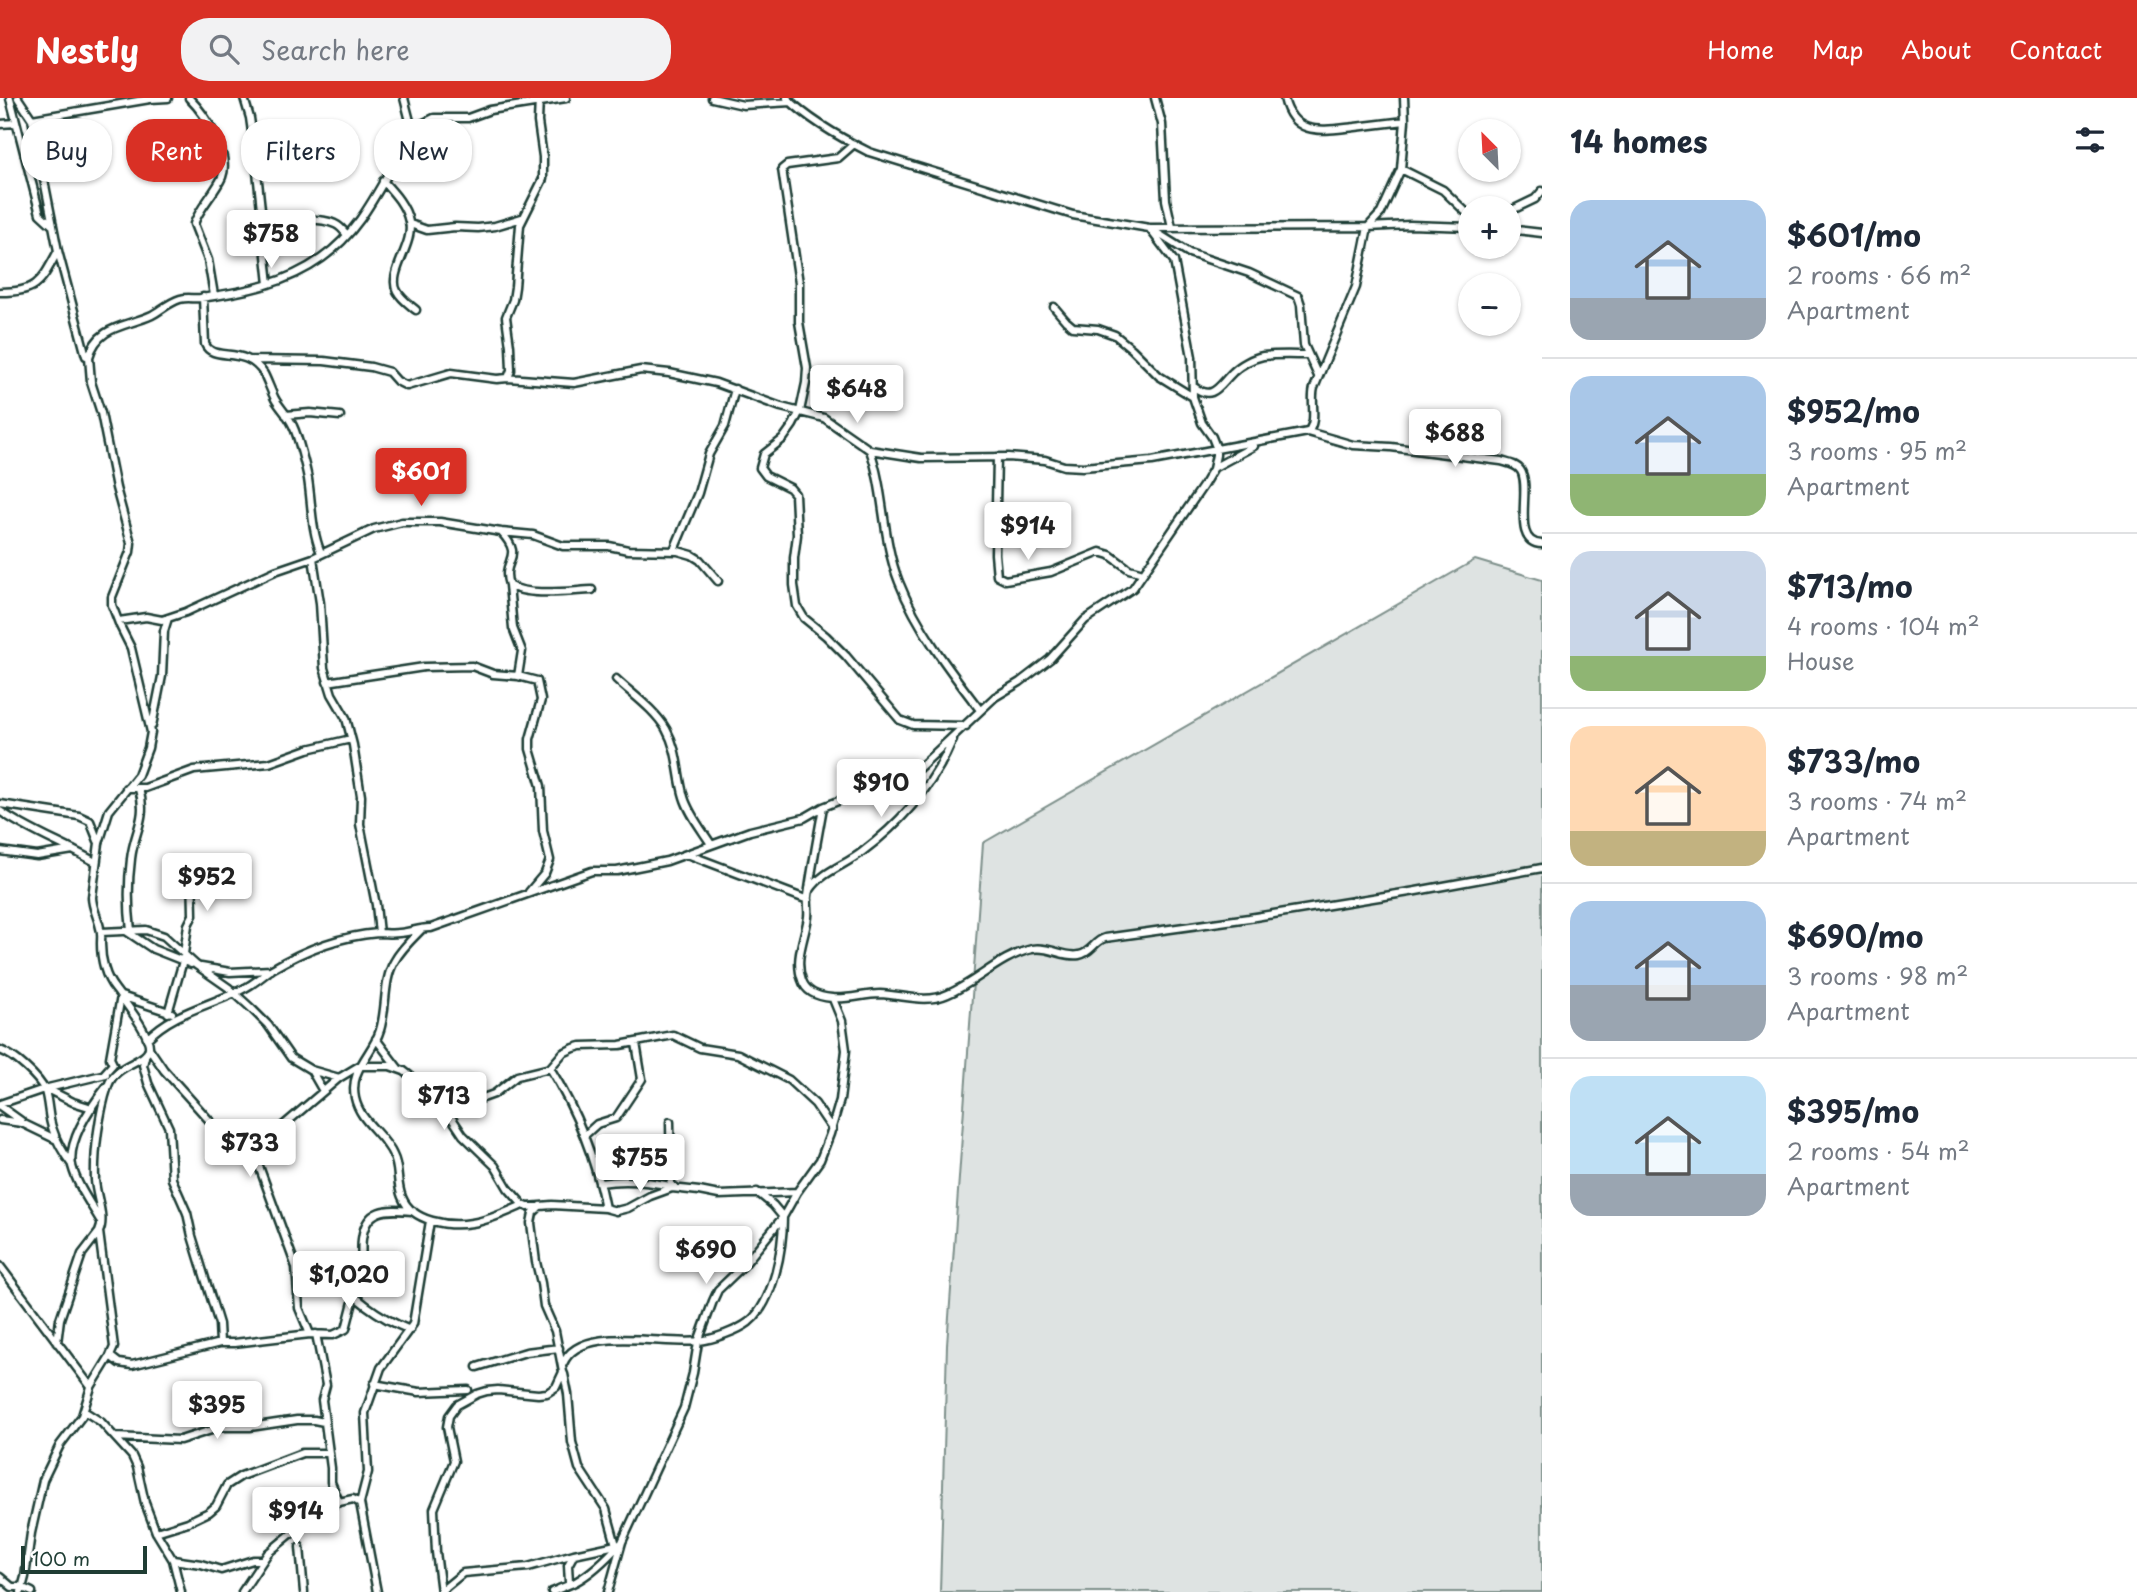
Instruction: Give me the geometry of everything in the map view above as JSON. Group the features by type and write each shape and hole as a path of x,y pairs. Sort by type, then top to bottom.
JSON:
{"street":[{"path":"10,98 40,214 52,225"},
{"path":"18,98 32,118 58,251 86,356 89,357"},
{"path":"32,118 168,98"},
{"path":"189,98 201,111 221,147 223,156 222,178 194,224 208,260 214,295"},
{"path":"244,98 253,136 269,285"},
{"path":"404,98 410,118"},
{"path":"433,119 468,118 491,110 539,100 566,98"},
{"path":"712,98 743,105 789,100 806,114 869,152 1073,215 1149,228 1458,227"},
{"path":"1155,98 1162,124 1166,200 1172,227"},
{"path":"1284,98 1296,121 1313,130 1405,121"},
{"path":"1308,432 1312,427 1312,394 1356,288 1368,228 1381,213 1401,169 1404,98"},
{"path":"508,378 511,370 506,317 513,300 522,218 543,179 539,100"},
{"path":"0,124 16,123"},
{"path":"854,144 838,158 787,165 782,169 799,283 799,322 807,368 806,383 800,411 787,434 764,454 760,465 766,476 790,488 795,494 797,535 794,585 799,611 808,623 826,636 900,720 913,725 966,726"},
{"path":"1401,169 1443,190 1458,204"},
{"path":"151,732 131,648 112,605 112,597 131,543 92,382 89,357 93,343 103,335 151,315 176,300 203,298 269,285 306,268 347,236 362,219 382,182"},
{"path":"384,182 402,204 410,224 409,241 398,268 395,285 402,298 416,310"},
{"path":"1521,206 1537,198 1542,191"},
{"path":"410,224 427,230 478,228 522,218"},
{"path":"262,222 332,223 340,227 347,236"},
{"path":"1149,228 1189,253 1249,273 1298,296 1303,338 1318,376"},
{"path":"147,1039 157,1029 180,1015 251,985 272,970 321,945 345,938 379,933 408,933 431,928 592,871 640,867 687,854 751,831 804,818 823,807 917,769 995,697 1045,664 1085,620 1129,591 1186,513 1213,468 1216,447 1202,423 1193,397 1192,357 1174,261 1149,228"},
{"path":"1521,231 1542,233"},
{"path":"0,292 22,290 38,284 58,251"},
{"path":"203,298 205,344 206,349 214,354 235,354 250,360 324,361 371,367 389,372 397,381 407,386 451,373 497,379 574,383 641,370 669,373 735,389 771,404 824,418 870,450 930,458 997,457 1045,460 1064,466 1083,467 1152,461 1308,432 1353,445 1501,461 1521,471 1527,537 1532,543 1542,544"},
{"path":"1054,307 1073,327 1098,329 1115,335 1160,376 1193,397"},
{"path":"1193,386 1198,391 1207,393 1216,391 1234,370 1258,358 1308,355"},
{"path":"250,360 262,372 295,430 306,469 313,526 321,553"},
{"path":"674,550 698,494 709,454 724,426 735,389"},
{"path":"286,415 310,413 340,416"},
{"path":"1213,468 1263,441"},
{"path":"870,450 878,471 886,528 899,581 927,634 980,710"},
{"path":"997,457 997,576 1005,580 1051,572 1100,552 1110,555 1129,569 1143,573"},
{"path":"119,621 168,618 275,571 313,558 374,529 402,522 440,522 533,535 563,546 609,546 635,551 674,550 700,560 718,581"},
{"path":"501,532 514,555 506,574 513,628 522,651 518,676"},
{"path":"313,558 320,603 321,650 327,682 346,718 360,781 360,824 379,933"},
{"path":"509,585 527,591 592,590"},
{"path":"0,804 68,813 90,821 101,818 109,811 138,775 143,762 162,676 164,631 168,618"},
{"path":"327,682 424,667 453,666 472,666 493,674 535,679 539,684 540,705 530,739 530,749 541,786 543,831 550,860 545,873 528,894"},
{"path":"617,679 652,711 667,731 678,758 688,807 711,844"},
{"path":"809,892 823,875 861,853 904,816 932,781 954,737"},
{"path":"126,788 139,789 194,770 269,763 307,749 351,739"},
{"path":"128,930 131,859 144,807 139,789"},
{"path":"823,807 809,892 808,918 799,954 802,981 806,989 833,999 881,994 937,998 965,985 995,965 1032,949 1047,948 1074,956 1083,954 1105,938 1249,918 1542,868"},
{"path":"0,811 20,825 95,862"},
{"path":"109,811 95,862 92,904 102,932 102,951 107,975 131,1009 149,1048 164,1070 226,1139 256,1157 296,1267 299,1308 313,1334 326,1385 322,1400 324,1422 331,1482 339,1502"},
{"path":"90,821 99,843"},
{"path":"0,851 37,856 75,850"},
{"path":"687,854 808,900"},
{"path":"168,1013 184,958 188,925 193,915 192,868"},
{"path":"423,928 393,962 389,972 384,1013 376,1039 354,1079 359,1110 393,1153 402,1198 413,1211 430,1221 472,1223 523,1205"},
{"path":"128,930 141,942 196,965 234,993 268,1025 291,1058 311,1070 339,1078"},
{"path":"102,932 146,930 164,936 184,958"},
{"path":"196,965 230,972 272,970"},
{"path":"121,996 180,1015"},
{"path":"104,1074 113,1065 110,1058 121,996"},
{"path":"608,1592 618,1545 684,1408 698,1342 719,1290 744,1265 783,1217 820,1160 832,1129 840,1100 846,1050 842,1021 833,999"},
{"path":"447,1111 494,1094 517,1076 550,1068 563,1053 574,1048 636,1043 673,1035 700,1048 725,1051 750,1059 793,1083 815,1104 832,1129"},
{"path":"376,1039 398,1068 426,1088 447,1111 463,1135 495,1166 508,1188 528,1208 605,1208 616,1211 672,1188 680,1188"},
{"path":"585,1135 597,1124 616,1118 642,1079 636,1043"},
{"path":"149,1048 143,1065 148,1083 169,1128 172,1179 189,1220 219,1324 219,1342"},
{"path":"0,1050 20,1061 46,1089 92,1108"},
{"path":"0,1105 46,1089 115,1072 145,1057"},
{"path":"251,1153 339,1078 359,1066 381,1065 398,1068"},
{"path":"550,1068 585,1135 605,1208"},
{"path":"311,1070 323,1091"},
{"path":"72,1165 77,1135 115,1072"},
{"path":"57,1343 60,1319 82,1254 103,1224 95,1182 100,1120 108,1084"},
{"path":"46,1089 52,1129 85,1196 103,1224"},
{"path":"0,1105 22,1123 57,1140"},
{"path":"0,1121 22,1123"},
{"path":"670,1122 671,1186"},
{"path":"600,1183 622,1180 719,1195 797,1192"},
{"path":"441,1591 434,1509 454,1461 447,1427 449,1416 457,1405 487,1391 547,1393 556,1387 572,1350 602,1341 698,1342 748,1322 756,1314 770,1289 783,1240 783,1217 757,1192"},
{"path":"540,1206 533,1213 531,1223 536,1262 544,1306 559,1348 568,1394 572,1442 582,1474 606,1509 618,1545"},
{"path":"296,1267 329,1271 361,1261 363,1234 371,1216 383,1210 413,1211"},
{"path":"377,1592 360,1503 368,1472 365,1413 383,1363 413,1324 430,1221"},
{"path":"21,1590 43,1480 60,1445 85,1411 91,1387 114,1348 99,1232"},
{"path":"0,1266 91,1387"},
{"path":"329,1271 354,1298 396,1325 410,1330"},
{"path":"110,1356 118,1363 132,1365 219,1342 234,1343 313,1334 333,1335 346,1329 354,1298"},
{"path":"477,1367 526,1352 559,1348"},
{"path":"374,1384 419,1392 468,1390"},
{"path":"85,1411 101,1422 132,1456 145,1503 156,1532 173,1560 181,1592"},
{"path":"115,1437 180,1440 221,1427 250,1427 296,1420 324,1422"},
{"path":"156,1532 209,1512 216,1506 227,1485 241,1476 302,1453 329,1453"},
{"path":"242,1592 263,1560 293,1531 339,1502 352,1499 360,1503"},
{"path":"441,1591 463,1573 527,1567 575,1553 618,1545"},
{"path":"552,1592 585,1576 618,1545"},
{"path":"300,1547 304,1592"},
{"path":"569,1583 568,1565 575,1553"},
{"path":"173,1560 221,1570 253,1560 263,1560"},
{"path":"0,1577 12,1587 32,1592"}],"shaded area":[{"path":"1475,560 1542,580 1542,1592 940,1592 947,1345 983,843"}]}
